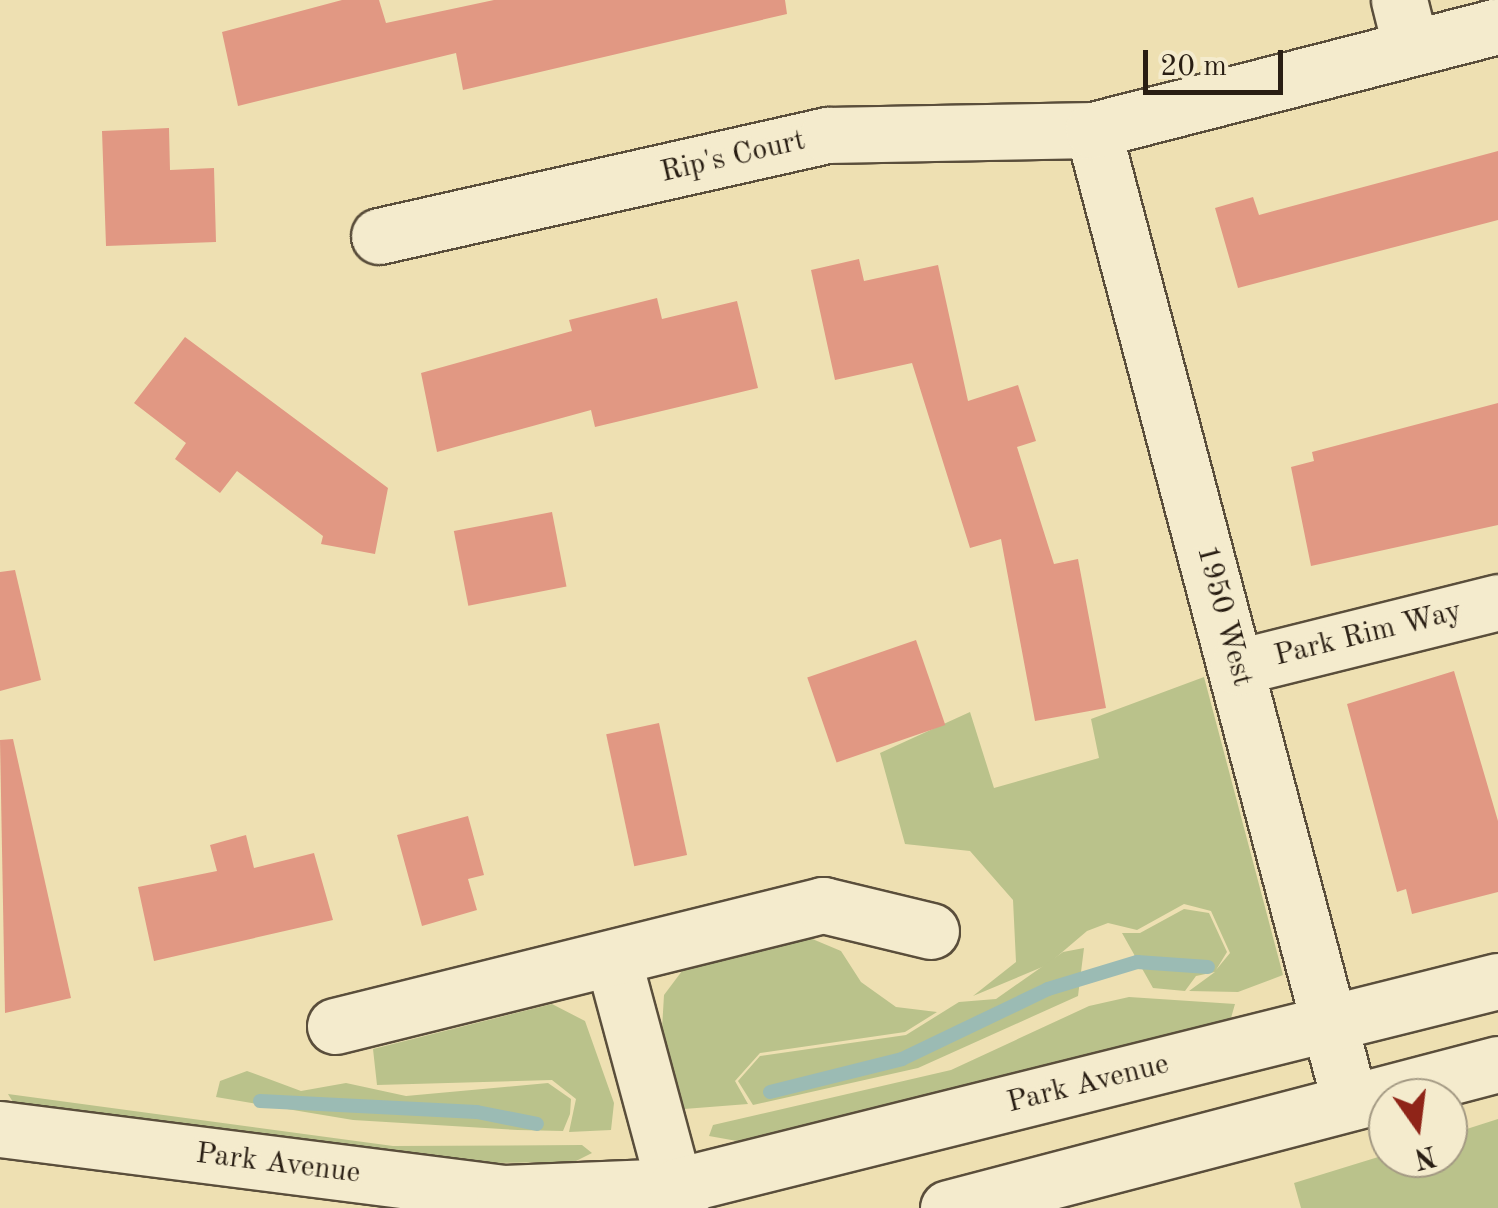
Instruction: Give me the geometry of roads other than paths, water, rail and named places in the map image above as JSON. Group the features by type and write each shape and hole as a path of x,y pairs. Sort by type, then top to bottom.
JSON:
{"street":[{"name":"Rip's Court","path":"379,236 828,135 1093,130 1405,24 1498,26"},
{"name":"1950 West","path":"1093,130 1238,666 1350,1102"},
{"name":"Park Rim Way","path":"1238,666 1498,602"},
{"path":"335,1026 823,905 931,931"},
{"path":"613,959 678,1197"},
{"name":"Park Avenue","path":"0,1128 504,1193 678,1197 1498,981"},
{"path":"948,1208 1498,1064"}],"waterway":[{"path":"770,1092 902,1059 1048,989 1137,962 1208,967"},
{"path":"260,1101 477,1112 537,1124"}]}
